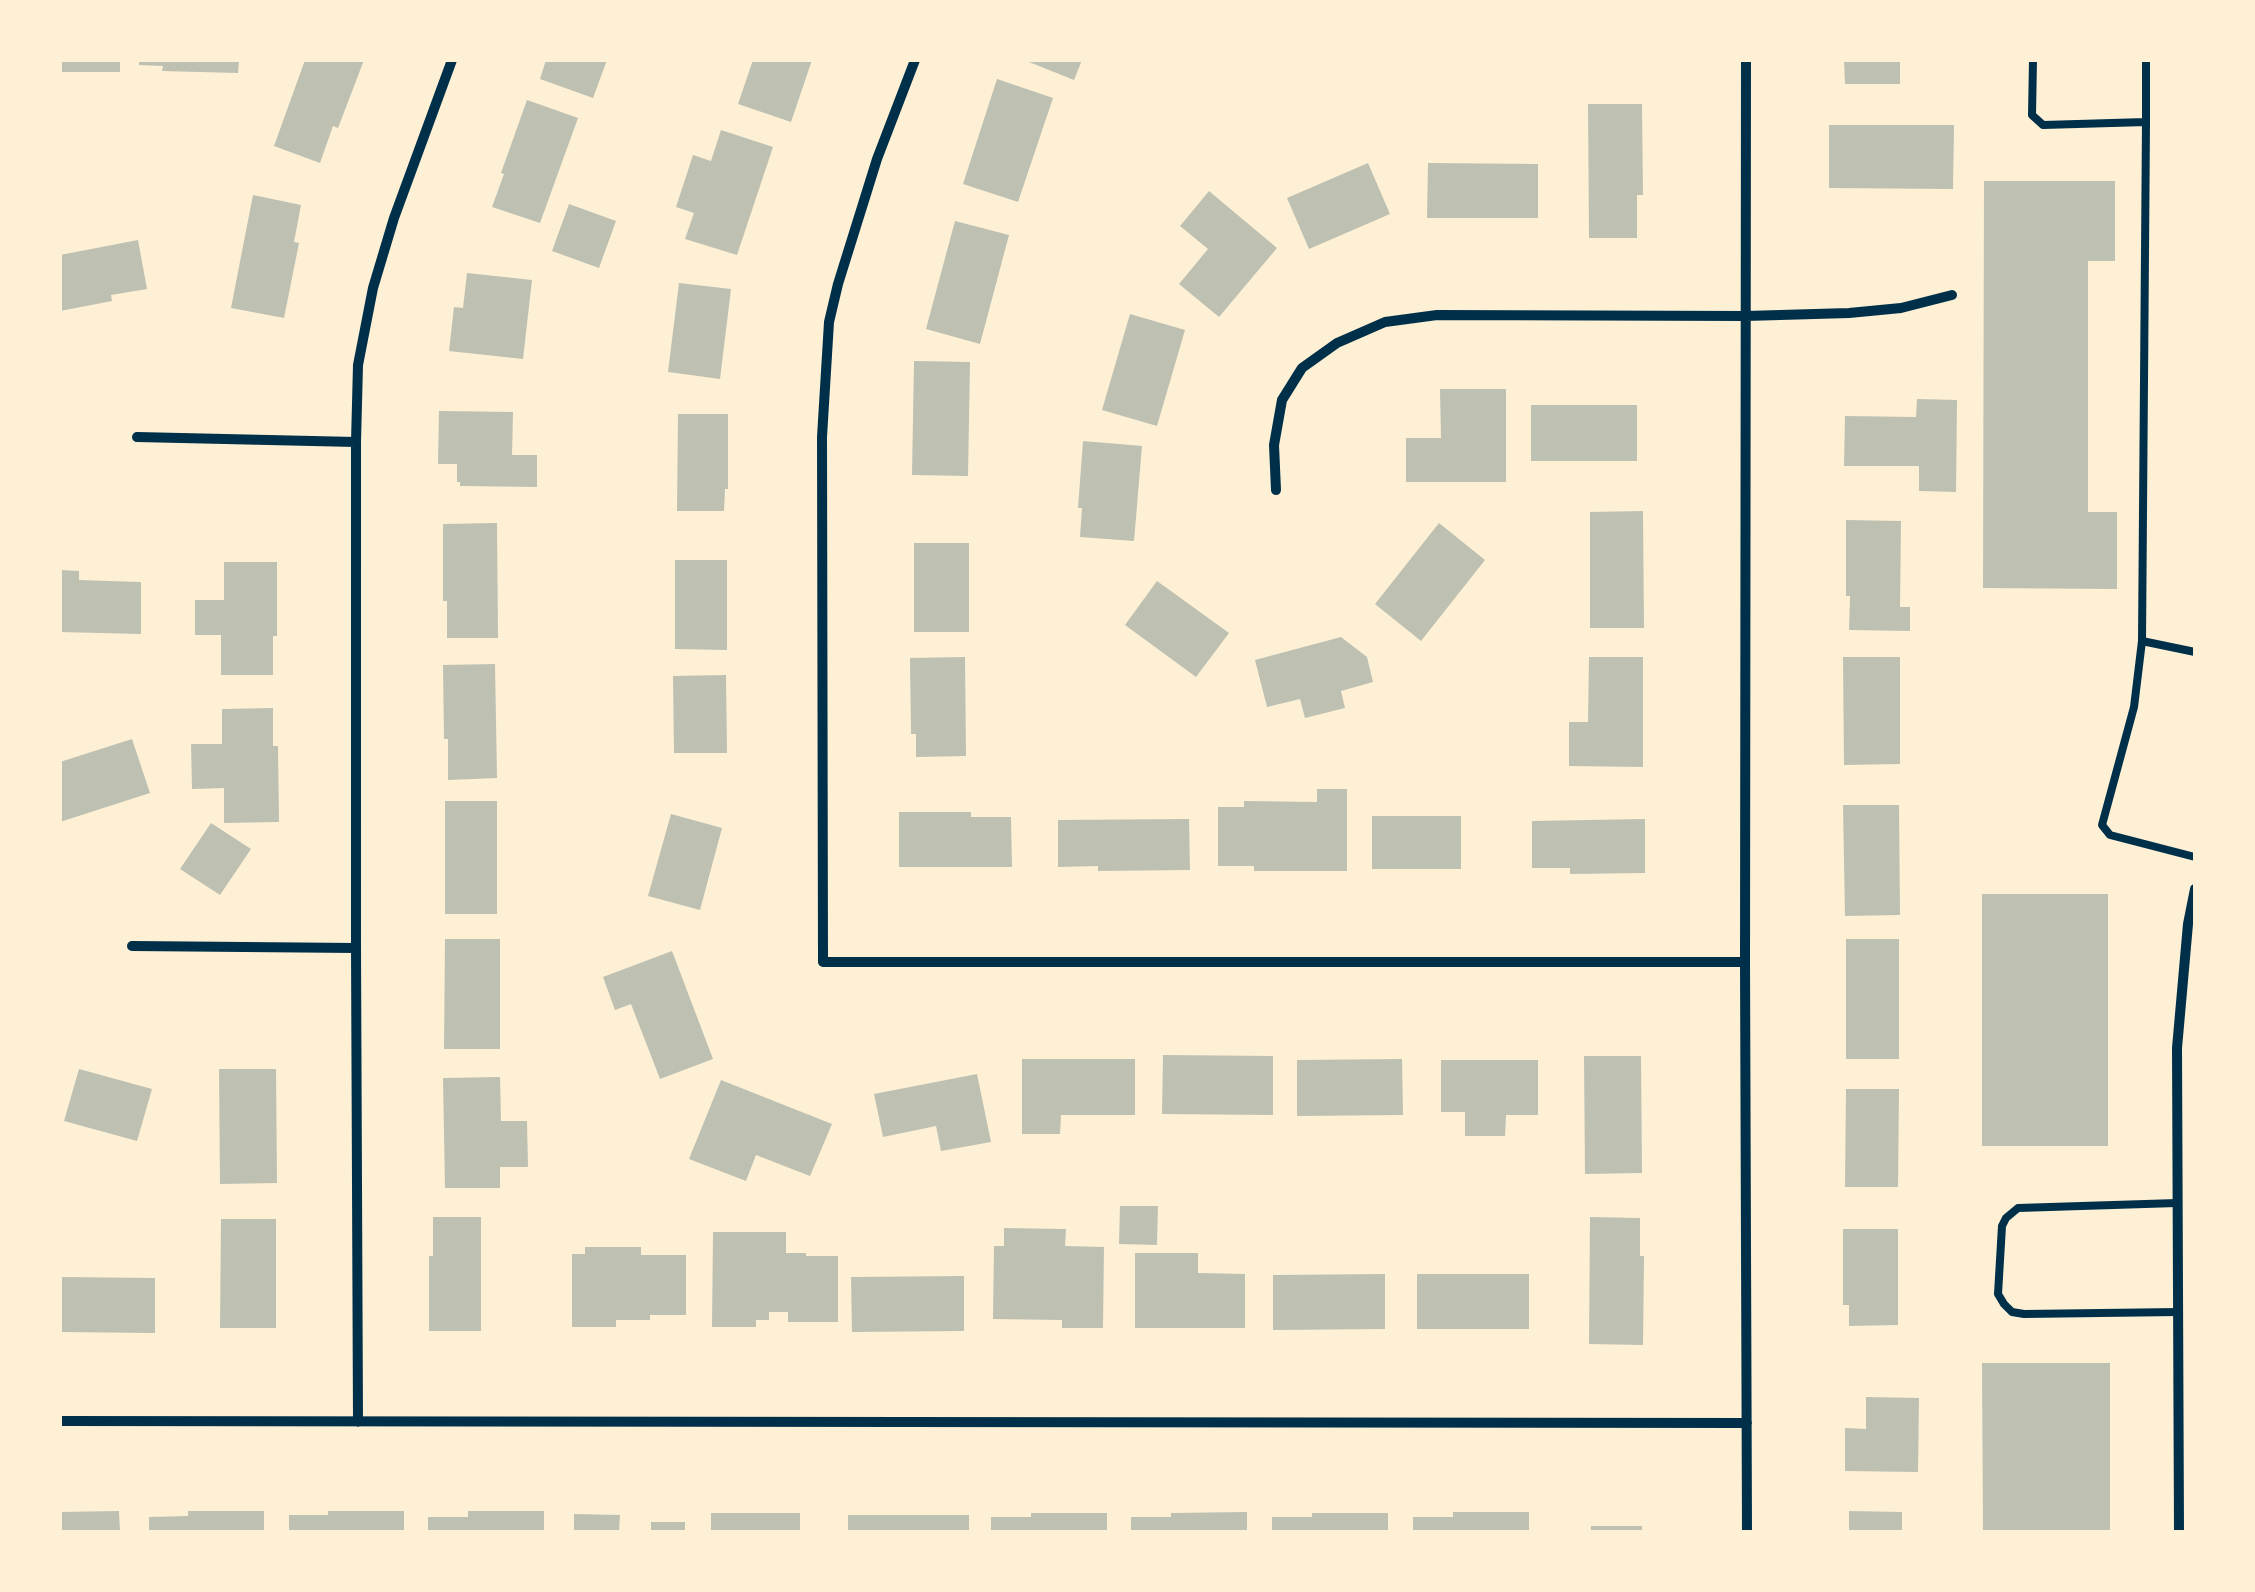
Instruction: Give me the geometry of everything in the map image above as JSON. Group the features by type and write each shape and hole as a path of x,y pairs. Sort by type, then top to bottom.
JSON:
{"street":[{"path":"358,1422 358,365 373,288 394,218 452,60"},
{"path":"915,60 877,159 830,322 822,437 823,962 1745,962"},
{"path":"1746,60 1747,1532"},
{"path":"1276,490 1274,444 1282,400 1302,368 1337,342 1385,322 1437,315 1746,316 1901,308 1952,295"},
{"path":"138,437 356,442"},
{"path":"2180,1532 2177,1048 2188,924 2195,889"},
{"path":"132,946 356,948"},
{"path":"60,1421 1747,1423"}],"lane":[{"path":"2033,60 2032,115 2043,125 2146,122"},
{"path":"2146,60 2142,641 2134,706 2102,824 2110,836 2195,857"},
{"path":"2142,641 2195,652"},
{"path":"2177,1202 2018,1208 2002,1226 1998,1294 2012,1312 2024,1314 2178,1312"}],"building":[{"path":"60,60 120,60 120,72 60,72"},
{"path":"139,60 239,60 238,73 162,71 163,66 139,65"},
{"path":"305,60 364,60 320,163 274,146"},
{"path":"546,60 607,60 593,98 540,79"},
{"path":"753,60 812,60 791,122 738,104"},
{"path":"1024,60 1082,60 1074,80"},
{"path":"1844,60 1900,60 1900,84 1845,84"},
{"path":"997,79 1053,98 1018,202 963,184"},
{"path":"527,100 578,118 540,223 492,207"},
{"path":"1588,104 1642,104 1643,195 1637,195 1637,238 1589,238"},
{"path":"1829,125 1954,125 1953,189 1829,188"},
{"path":"721,130 773,147 737,255 685,239 694,213 676,207 693,155 711,161"},
{"path":"1368,163 1390,214 1309,249 1287,198"},
{"path":"1428,163 1538,164 1538,218 1427,218"},
{"path":"1984,181 2115,181 2115,261 2088,261 2088,512 2117,512 2117,589 1983,588"},
{"path":"1209,191 1277,248 1219,317 1179,284 1208,249 1180,226"},
{"path":"253,195 301,205 294,242 299,243 284,318 231,308"},
{"path":"569,204 616,221 599,268 552,251"},
{"path":"955,221 1009,235 980,344 926,329"},
{"path":"138,240 147,289 111,295 112,301 60,311 60,255"},
{"path":"467,273 532,280 523,359 449,351 454,307 463,308"},
{"path":"679,283 731,289 720,379 668,372"},
{"path":"1130,314 1185,330 1157,426 1102,410"},
{"path":"914,361 970,362 968,476 912,475"},
{"path":"1440,389 1506,389 1506,482 1406,482 1406,438 1441,438"},
{"path":"1917,399 1957,400 1956,492 1919,491 1919,466 1844,466 1845,416 1916,417"},
{"path":"1531,405 1637,405 1637,461 1531,461"},
{"path":"439,411 513,412 512,455 537,455 537,487 460,486 457,464 438,464"},
{"path":"678,414 728,414 728,489 724,511 677,511"},
{"path":"1083,441 1142,446 1134,541 1080,537"},
{"path":"1643,511 1644,628 1590,628 1590,512"},
{"path":"1846,520 1901,521 1900,607 1910,607 1910,631 1849,630"},
{"path":"497,523 498,638 447,638 443,524"},
{"path":"1439,523 1485,560 1421,641 1375,604"},
{"path":"914,543 969,543 969,632 914,632"},
{"path":"675,560 727,560 727,650 675,649"},
{"path":"224,562 277,562 273,675 221,675 221,635 195,635 195,600 224,600"},
{"path":"60,570 79,571 79,580 141,582 141,634 60,632"},
{"path":"1157,581 1229,633 1196,677 1125,625"},
{"path":"1341,637 1367,657 1373,682 1341,691 1345,708 1305,718 1300,699 1267,707 1255,660"},
{"path":"965,657 966,756 916,757 916,734 911,734 910,658"},
{"path":"1589,657 1643,657 1643,767 1569,766 1569,722 1588,722"},
{"path":"1843,657 1900,657 1900,764 1844,765"},
{"path":"495,664 497,778 448,780 443,665"},
{"path":"726,675 727,753 674,753 673,676"},
{"path":"273,708 279,822 224,823 224,788 192,789 191,744 222,744 222,709"},
{"path":"132,739 150,793 60,822 60,762"},
{"path":"1317,789 1347,789 1347,871 1254,871 1254,866 1218,866 1218,807 1244,807 1244,801 1317,802"},
{"path":"445,801 497,801 497,914 445,914"},
{"path":"1843,805 1899,805 1900,915 1845,916"},
{"path":"899,812 971,812 971,817 1011,817 1012,867 899,867"},
{"path":"671,814 722,828 700,910 648,896"},
{"path":"1372,816 1461,816 1461,869 1372,869"},
{"path":"1189,819 1190,870 1098,871 1098,866 1058,867 1058,820"},
{"path":"1645,819 1645,873 1570,874 1570,868 1532,868 1532,821"},
{"path":"211,823 251,849 220,895 180,869"},
{"path":"1982,894 2108,894 2108,1146 1982,1146"},
{"path":"445,939 500,939 500,1049 444,1049"},
{"path":"1846,939 1899,939 1899,1059 1846,1059"},
{"path":"672,951 713,1059 660,1079 631,1004 615,1010 603,977"},
{"path":"1163,1055 1273,1056 1273,1115 1162,1114"},
{"path":"1584,1056 1641,1056 1642,1173 1585,1174"},
{"path":"1022,1059 1135,1059 1135,1115 1061,1115 1060,1134 1022,1134"},
{"path":"1402,1059 1403,1115 1297,1116 1297,1060"},
{"path":"1441,1060 1538,1060 1538,1115 1506,1115 1505,1136 1465,1136 1465,1112 1441,1112"},
{"path":"79,1069 152,1089 137,1141 64,1121"},
{"path":"219,1069 276,1069 277,1183 220,1184"},
{"path":"977,1074 991,1142 941,1151 936,1126 883,1137 874,1094"},
{"path":"500,1077 501,1121 527,1121 528,1167 500,1167 500,1188 445,1188 443,1078"},
{"path":"721,1080 832,1124 810,1176 756,1155 746,1181 689,1159"},
{"path":"1846,1089 1899,1089 1898,1187 1845,1187"},
{"path":"1120,1206 1158,1206 1157,1245 1119,1244"},
{"path":"433,1217 481,1217 481,1331 429,1331"},
{"path":"1590,1217 1640,1218 1640,1256 1644,1256 1643,1345 1589,1344"},
{"path":"221,1219 276,1219 276,1328 220,1328"},
{"path":"1004,1228 1066,1229 1065,1246 1104,1247 1103,1328 1062,1328 1062,1320 993,1319 994,1246 1004,1246"},
{"path":"1843,1229 1898,1229 1898,1325 1849,1326 1849,1305 1843,1305"},
{"path":"713,1232 786,1232 786,1253 838,1256 838,1322 788,1322 788,1312 769,1312 769,1320 756,1320 756,1327 712,1327"},
{"path":"585,1247 641,1247 641,1255 686,1255 686,1315 616,1320 616,1327 572,1327 572,1254 585,1254"},
{"path":"1135,1253 1198,1253 1198,1273 1245,1274 1245,1328 1135,1328"},
{"path":"1385,1274 1385,1329 1273,1330 1273,1275"},
{"path":"1417,1274 1529,1274 1529,1329 1417,1329"},
{"path":"964,1276 964,1331 852,1332 851,1277"},
{"path":"60,1277 155,1278 155,1333 60,1332"},
{"path":"1982,1363 2110,1363 2110,1532 1983,1532"},
{"path":"1866,1397 1919,1398 1918,1472 1845,1471 1845,1428 1866,1429"},
{"path":"119,1511 120,1532 60,1532 60,1512"},
{"path":"188,1511 264,1511 264,1532 149,1532 149,1517 188,1516"},
{"path":"328,1511 404,1511 404,1532 289,1532 289,1515 328,1515"},
{"path":"468,1511 544,1511 544,1532 428,1532 428,1517 468,1517"},
{"path":"1849,1511 1902,1512 1902,1532 1849,1532"},
{"path":"1247,1512 1247,1532 1131,1532 1131,1517"},
{"path":"1453,1512 1529,1512 1529,1532 1413,1532 1413,1517 1453,1517"},
{"path":"711,1513 800,1513 800,1532 711,1532"},
{"path":"1031,1513 1107,1513 1107,1532 991,1532 991,1517 1031,1517"},
{"path":"1312,1513 1388,1513 1388,1532 1272,1532 1272,1517 1312,1517"},
{"path":"574,1514 620,1515 619,1532 574,1532"},
{"path":"848,1515 969,1515 969,1532 848,1532"},
{"path":"651,1522 685,1522 685,1532 651,1532"},
{"path":"1591,1526 1642,1526 1642,1532 1591,1532"}]}
